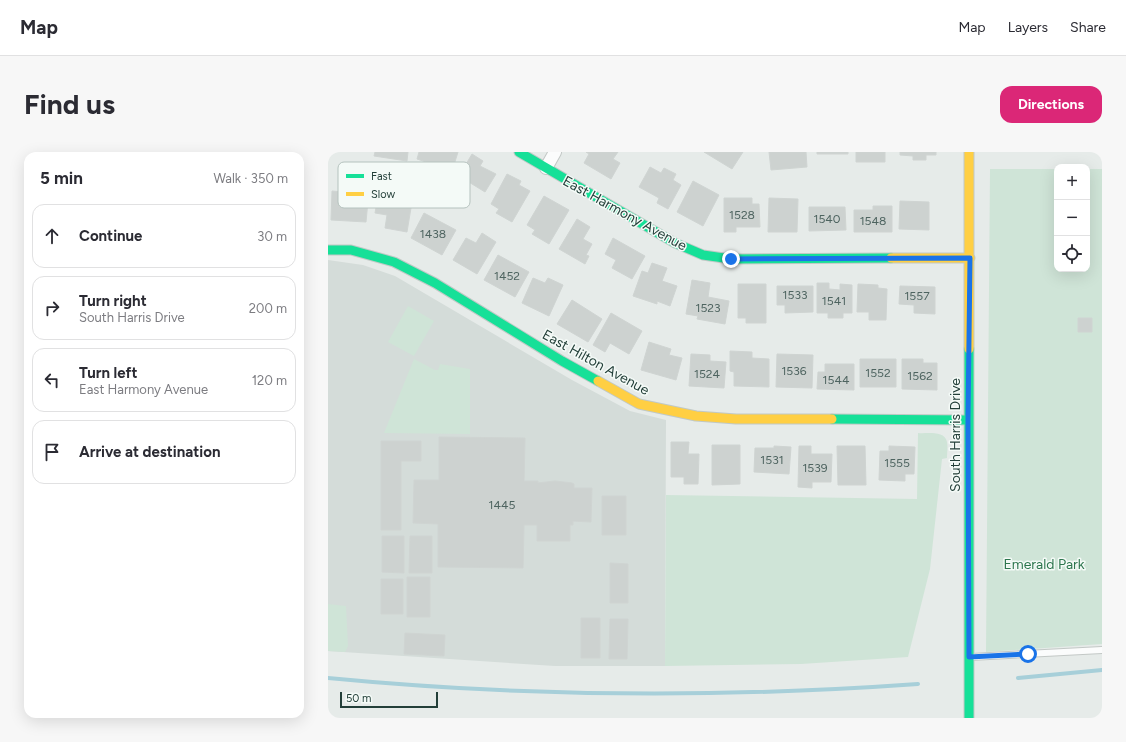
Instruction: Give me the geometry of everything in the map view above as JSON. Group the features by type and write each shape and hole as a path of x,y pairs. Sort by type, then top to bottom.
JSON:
{"street":[{"name":"East Harmony Avenue","path":"519,152 675,243 703,255 731,259 970,258"},
{"path":"546,168 555,152"},
{"name":"South Harris Drive","path":"969,152 969,718"},
{"name":"East Hilton Avenue","path":"328,250 351,250 394,262 435,283 562,361 639,404 654,408 696,416 736,419 968,420"}],"lane":[{"path":"969,657 1102,650"}],"shaded area":[{"path":"328,260 363,265 395,276 572,380 630,411 666,420 665,666 555,666 328,651"}],"green space":[{"name":"Emerald Park","path":"990,169 1054,169 1054,272 1090,272 1090,169 1102,169 1102,644 986,652"},
{"path":"408,306 434,321 414,356 388,342"},
{"path":"414,359 435,370 438,370 440,364 470,369 470,434 384,433"},
{"path":"918,433 935,433 946,438 947,458 942,459 930,569 908,657 801,664 665,666 666,495 917,499"},
{"path":"328,604 346,606 348,646 345,652 328,651"}],"building":[{"path":"375,152 408,152 407,161 374,156"},
{"path":"419,152 458,152 455,162 426,162 417,159"},
{"path":"586,152 618,152 613,159 620,163 611,179 584,163 589,154"},
{"path":"704,152 743,152 732,169"},
{"path":"769,152 806,152 807,167 771,170"},
{"path":"817,152 848,152 848,154 817,154"},
{"path":"856,152 885,152 885,162 856,162"},
{"path":"900,152 936,152 936,155 926,155 926,160 913,160 913,156 900,155"},
{"path":"472,154 483,161 480,166 496,174 485,192 470,183 470,162 467,162"},
{"path":"650,167 661,173 664,168 676,174 673,180 681,185 668,209 657,203 659,198 639,187"},
{"path":"507,174 521,181 519,185 530,191 512,222 496,213 499,209 491,204"},
{"path":"693,181 719,195 703,226 677,212"},
{"path":"332,191 338,192 338,208 367,208 366,222 331,220"},
{"path":"544,196 569,210 549,244 532,234 535,230 527,225"},
{"path":"724,198 752,198 752,204 759,204 760,227 736,227 736,232 724,232"},
{"path":"769,198 798,199 797,232 768,232"},
{"path":"900,201 929,202 929,230 899,229"},
{"path":"873,206 892,206 892,232 854,232 854,210 873,210"},
{"path":"809,207 845,207 846,230 809,231"},
{"path":"376,208 411,208 407,232 385,228 387,215 375,213"},
{"path":"424,213 456,230 442,255 411,238"},
{"path":"577,219 590,227 583,239 592,244 586,255 589,256 585,264 559,249"},
{"path":"482,233 496,242 477,274 453,260 466,238 476,243"},
{"path":"613,238 645,256 632,279 612,268 616,260 605,254"},
{"path":"498,255 529,272 515,297 484,280"},
{"path":"652,263 667,268 662,281 677,286 670,306 657,301 657,304 633,296 642,271 648,273"},
{"path":"533,278 545,283 548,278 563,285 549,316 522,303"},
{"path":"692,280 710,283 708,297 729,301 725,324 697,319 698,316 686,314"},
{"path":"817,283 829,283 829,289 840,290 840,284 852,285 852,313 843,313 843,318 828,318 828,313 817,313"},
{"path":"738,284 766,284 766,323 746,323 746,318 738,318"},
{"path":"858,284 878,285 878,288 887,289 886,320 869,320 869,312 857,312"},
{"path":"777,286 813,286 813,312 785,313 785,305 777,305"},
{"path":"900,286 935,287 935,314 914,313 914,305 899,304"},
{"path":"572,300 602,319 588,342 557,324"},
{"path":"611,313 642,331 629,354 610,343 605,352 593,345"},
{"path":"1078,318 1092,318 1092,332 1078,332"},
{"path":"649,342 671,349 669,355 682,358 676,380 641,370"},
{"path":"730,351 752,352 752,358 769,359 769,387 734,386 734,372 730,371"},
{"path":"691,354 710,355 710,361 726,362 724,388 689,386"},
{"path":"777,354 813,355 812,388 776,387"},
{"path":"860,359 896,359 896,387 860,387"},
{"path":"902,359 923,359 923,363 937,363 937,390 902,389"},
{"path":"825,364 854,364 854,390 817,389 818,372 825,372"},
{"path":"439,437 525,438 524,481 538,481 538,483 555,481 572,483 574,484 574,488 592,488 591,522 573,521 573,525 570,525 570,541 537,541 537,525 524,525 523,568 438,567 438,524 413,523 414,480 439,480"},
{"path":"381,441 421,441 421,461 401,461 401,530 381,530"},
{"path":"671,442 689,442 688,454 699,454 698,484 684,484 684,477 671,477"},
{"path":"712,445 740,445 740,484 712,485"},
{"path":"774,446 791,447 789,474 754,472 755,448 774,448"},
{"path":"799,446 811,446 811,454 832,454 831,482 812,482 812,488 798,487"},
{"path":"837,446 865,446 866,485 838,485"},
{"path":"889,446 915,447 914,474 905,474 905,481 879,480 880,451 889,451"},
{"path":"602,496 626,496 626,535 602,535"},
{"path":"382,536 404,536 404,573 382,572"},
{"path":"410,536 432,536 432,573 409,573"},
{"path":"610,563 628,564 628,603 610,603"},
{"path":"407,577 430,577 430,617 407,617"},
{"path":"381,579 403,579 403,614 381,614"},
{"path":"581,618 600,618 600,658 581,658"},
{"path":"610,619 628,619 627,659 609,659"},
{"path":"405,633 445,635 444,656 404,654"}],"waterway":[{"path":"1018,678 1102,670"},
{"path":"328,678 475,689 623,693 771,692 918,684"}],"traffic: fast":[{"path":"519,152 675,243 703,255 731,259 891,258"},
{"path":"328,250 351,250 394,262 435,283 562,361 598,381"},
{"path":"969,349 969,718"},
{"path":"832,419 968,420"}],"traffic: slow":[{"path":"969,152 969,349"},
{"path":"891,258 970,258"},
{"path":"598,381 639,404 696,416 736,419 832,419"}],"route":[{"path":"731,259 970,258 968,420 970,584 969,657 1028,654"}]}
